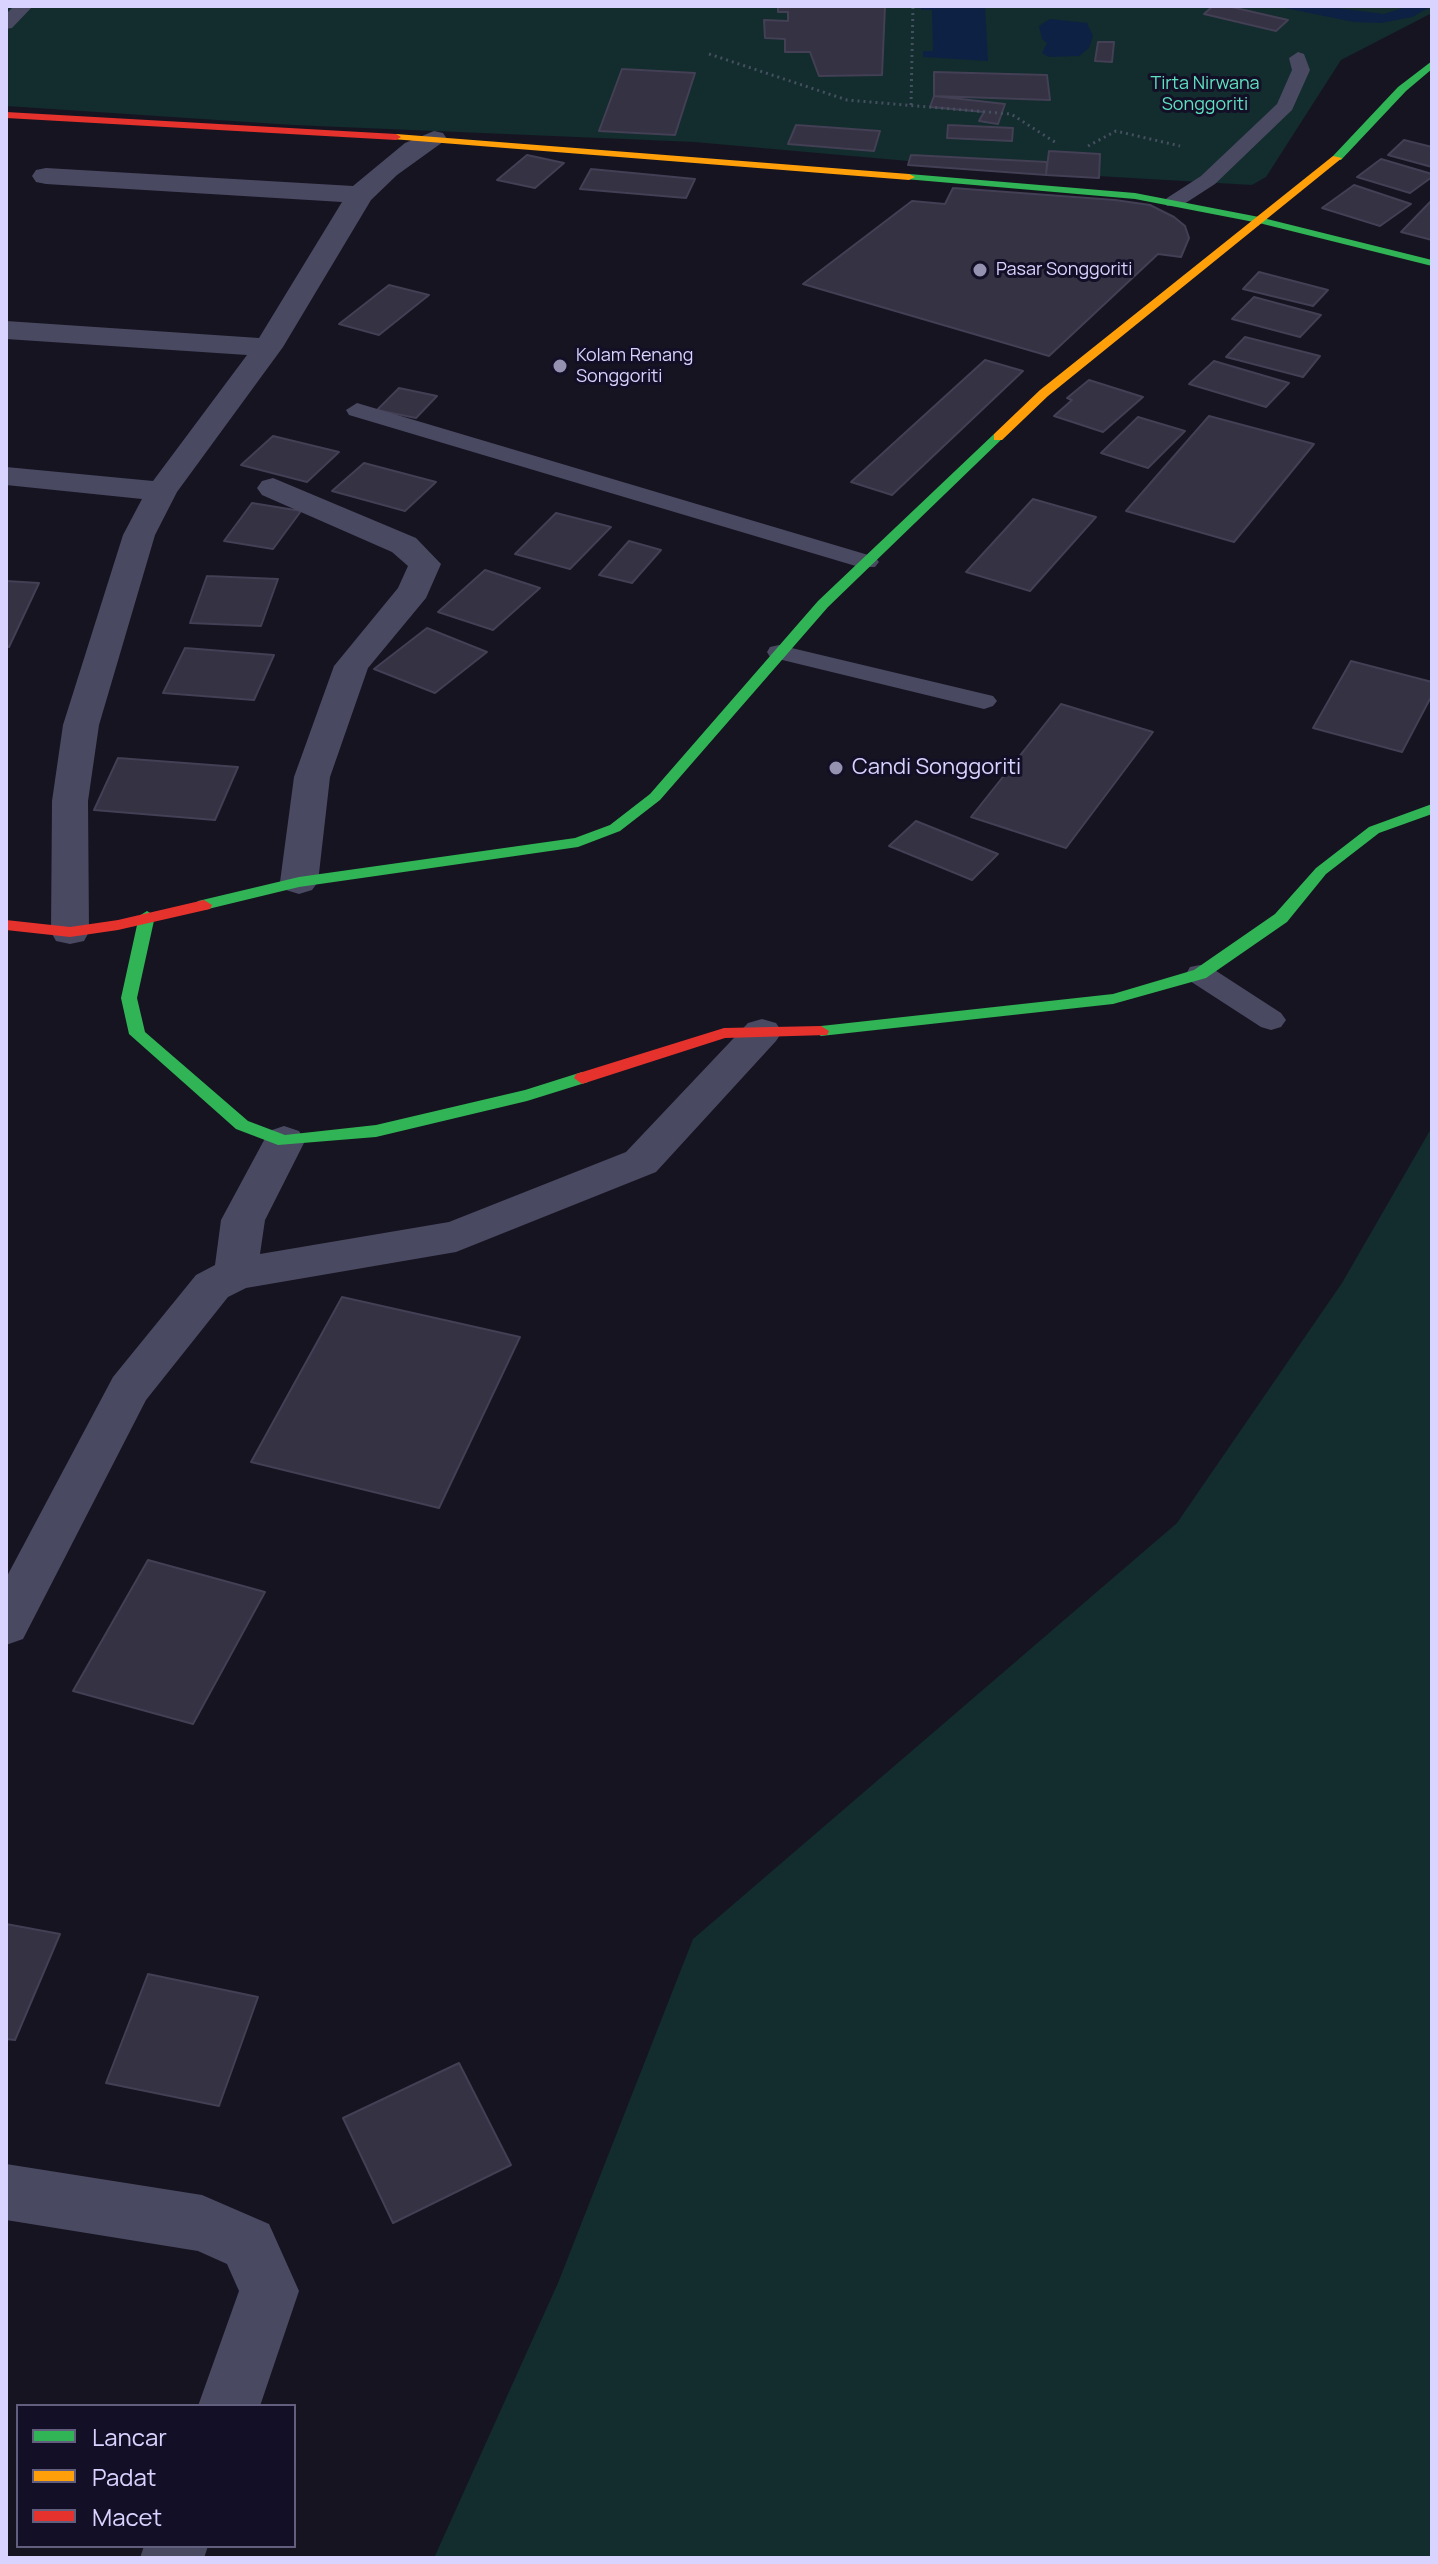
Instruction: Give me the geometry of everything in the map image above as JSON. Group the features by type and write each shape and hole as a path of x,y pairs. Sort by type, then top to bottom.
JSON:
{"street":[{"path":"6,925 70,932 118,925 299,882 409,864 538,849 578,842 615,828 655,797 823,604 1044,393 1349,149 1402,89 1432,64"},
{"path":"6,115 434,139 997,184 1174,202 1432,263"},
{"path":"70,932 70,801 81,725 139,535 162,491 268,347 360,195 387,169 434,139"},
{"path":"46,176 360,195"},
{"path":"6,330 268,347"},
{"path":"6,476 162,491"},
{"path":"273,488 404,545 425,564 414,591 351,666 312,777 299,882"},
{"path":"147,916 129,998 137,1034 242,1125 284,1141 376,1131 527,1095 724,1033 845,1030 1113,999 1200,974 1281,918 1321,871 1374,830 1432,809"},
{"path":"6,1625 129,1389 212,1286 236,1274 456,1236 641,1162 762,1032"},
{"path":"236,1274 243,1220 284,1141"},
{"path":"6,2192 202,2223 248,2244 269,2291 230,2404"}],"lane":[{"path":"6,24 24,6"},
{"path":"1174,202 1208,180 1285,106 1301,70 1298,58"},
{"path":"357,410 867,562"},
{"path":"779,652 984,701"},
{"path":"1200,974 1271,1020"}],"path":[{"path":"911,105 913,6"},
{"path":"709,54 847,100 1011,114 1057,144 1072,145"},
{"path":"1088,146 1116,131 1232,159"}],"green space":[{"name":"Tirta Nirwana Songgoriti","path":"6,6 1432,6 1432,13 1341,60 1266,177 1252,185 908,165 908,161 694,142 293,125 6,106"},
{"path":"1432,1127 1432,2558 434,2558 558,2283 693,1939 1177,1523 1342,1283"}],"water":[{"path":"921,6 985,6 988,61 923,57 923,51 933,51 932,10 921,10"},
{"path":"1275,6 1321,6 1384,14 1409,6 1432,6 1412,17 1381,23 1354,22"},
{"path":"1050,19 1087,23 1093,36 1089,48 1079,56 1049,57 1042,53 1047,43 1042,39 1039,26"}],"building":[{"path":"778,6 885,6 882,75 819,76 810,52 785,52 785,39 765,38 764,20 788,21 788,12 778,12"},
{"path":"1213,6 1227,6 1288,20 1276,31 1204,14"},
{"path":"1098,42 1114,42 1112,62 1095,61"},
{"path":"622,69 695,73 675,135 599,131"},
{"path":"934,72 1047,75 1050,100 934,96"},
{"path":"934,96 1005,104 998,124 979,121 984,112 930,107"},
{"path":"796,125 880,131 874,151 788,144"},
{"path":"948,125 1013,128 1012,141 947,138"},
{"path":"1404,140 1432,147 1432,167 1388,155"},
{"path":"1049,151 1100,154 1099,178 1046,175"},
{"path":"527,155 564,163 535,188 497,180"},
{"path":"911,155 1047,162 1046,175 908,165"},
{"path":"1381,159 1432,174 1432,177 1410,193 1357,177"},
{"path":"591,169 695,179 686,198 580,189"},
{"path":"1354,185 1411,204 1380,226 1322,208"},
{"name":"Pasar Songgoriti","path":"953,188 1150,205 1185,226 1189,238 1181,257 1158,254 1049,356 803,284 912,201 945,204"},
{"path":"1432,200 1432,240 1401,232"},
{"path":"1259,272 1328,290 1313,306 1243,289"},
{"path":"389,285 429,295 379,335 339,324"},
{"path":"1254,297 1321,315 1300,337 1232,319"},
{"path":"1245,337 1320,356 1303,377 1226,357"},
{"path":"985,360 1023,371 892,495 851,482"},
{"path":"1214,361 1289,383 1266,407 1189,384"},
{"path":"1089,380 1143,397 1103,432 1054,416 1072,400 1067,398"},
{"path":"399,388 437,396 416,418 377,410"},
{"path":"1209,416 1314,444 1234,542 1126,511"},
{"path":"1138,417 1185,431 1148,468 1101,453"},
{"path":"273,436 339,452 307,482 241,465"},
{"path":"364,463 436,482 405,511 332,491"},
{"path":"1033,499 1096,517 1030,591 966,572"},
{"path":"252,503 301,511 273,549 224,541"},
{"path":"556,513 611,527 570,569 515,554"},
{"path":"629,541 661,550 632,583 599,575"},
{"path":"485,570 540,588 493,630 438,612"},
{"path":"207,576 278,579 261,626 190,623"},
{"path":"6,581 39,583 9,647 6,646"},
{"path":"427,628 487,652 435,693 374,669"},
{"path":"185,648 274,655 254,700 163,693"},
{"path":"1351,661 1432,682 1432,695 1402,752 1313,728"},
{"path":"1061,704 1153,732 1066,848 971,817"},
{"path":"118,758 238,767 215,820 94,810"},
{"path":"916,821 998,854 972,880 889,846"},
{"path":"342,1297 520,1337 439,1508 251,1462"},
{"path":"148,1560 265,1592 193,1724 73,1691"},
{"path":"6,1924 60,1934 15,2040 6,2039"},
{"path":"148,1974 258,1997 219,2106 106,2083"},
{"path":"459,2063 511,2165 393,2223 343,2118"}],"traffic: fast":[{"path":"1337,158 1402,89 1432,64"},
{"path":"909,177 1135,196 1259,220 1432,263"},
{"path":"204,905 299,882 578,842 615,828 655,797 823,604 998,437"},
{"path":"821,1031 1113,999 1200,974 1281,918 1321,871 1374,830 1432,809"},
{"path":"147,916 129,998 137,1034 242,1125 284,1141 376,1131 527,1095 582,1078"}],"traffic: slow":[{"path":"396,137 909,177"},
{"path":"998,437 1044,393 1337,158"}],"traffic: jam":[{"path":"6,115 396,137"},
{"path":"6,925 70,932 118,925 204,905"},
{"path":"582,1078 724,1033 821,1031"}],"place":[{"name":"Pasar Songgoriti","path":"980,270"},
{"name":"Kolam Renang Songgoriti","path":"560,366"},
{"name":"Candi Songgoriti","path":"836,768"}]}
